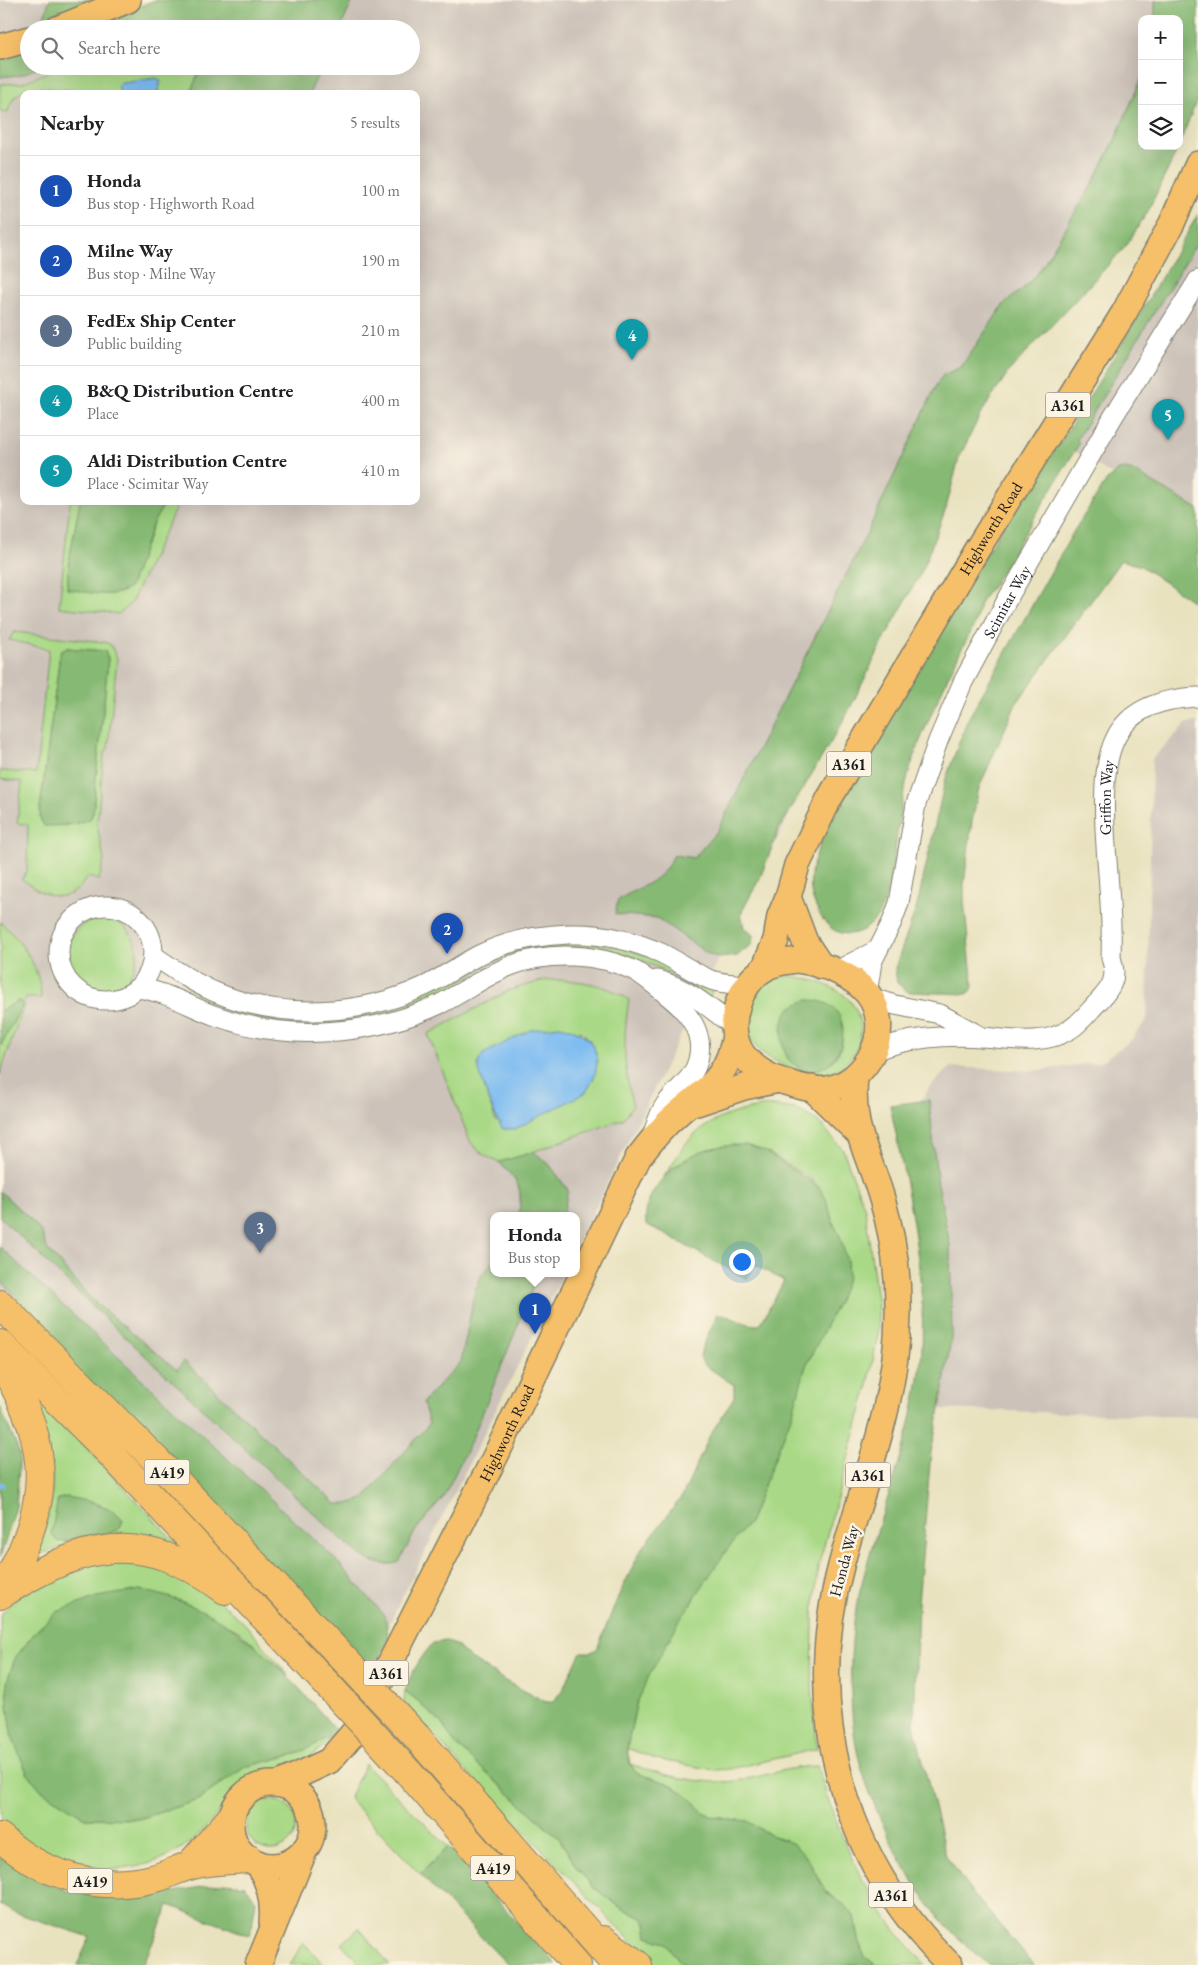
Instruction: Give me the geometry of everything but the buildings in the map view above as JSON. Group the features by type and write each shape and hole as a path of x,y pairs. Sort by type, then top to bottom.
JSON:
{"highway":[{"name":"A419","path":"0,1304 159,1463 330,1644 416,1737 616,1965"},
{"name":"A419","path":"0,1344 108,1451 276,1628 408,1772 577,1965"},
{"name":"A419","path":"0,1362 20,1395 31,1422 39,1451 40,1473 37,1508 30,1536 0,1594"},
{"name":"A419","path":"0,1594 40,1572 77,1555 102,1550 139,1550 166,1557 200,1574 276,1628"},
{"path":"189,1866 231,1818"},
{"name":"A419","path":"0,1837 19,1853 47,1869 93,1882 141,1881 189,1866 254,1861"},
{"name":"A419","path":"581,1923 638,1965"}],"main road":[{"path":"79,20 128,0"},
{"path":"0,47 20,41"},
{"name":"Highworth Road","path":"756,977 774,945 780,916 788,897 797,865 829,799 976,551 1124,313 1172,223 1198,164"},
{"path":"788,897 805,942 829,969"},
{"path":"797,960 829,969 849,978 873,1003 877,1028 874,1051 864,1068 855,1077 826,1089 812,1088 779,1080 747,1059 740,1050 735,1031 738,1004 756,977 775,964 797,960"},
{"name":"Highworth Road","path":"279,1784 329,1761 356,1730 496,1455 628,1177 650,1144 685,1108 710,1087 726,1068 732,1055 735,1031"},
{"name":"Honda Way","path":"855,1077 853,1110 858,1133 881,1197 892,1245 898,1292 898,1334 894,1376 885,1420 842,1562 833,1604 828,1657 828,1714 842,1787 858,1835 894,1900 928,1943 950,1965"},
{"name":"Highworth Road","path":"685,1108 736,1090 779,1080"},
{"name":"Honda Way","path":"812,1088 858,1133"},
{"name":"Highworth Road","path":"312,1820 329,1761"},
{"path":"258,1965 311,1835 312,1820 307,1804 302,1797 288,1787 279,1784 263,1785 248,1791 237,1803 231,1818 236,1845 254,1861 271,1891 273,1909 271,1931"},
{"path":"254,1861 273,1865 287,1862 305,1849"}],"street":[{"name":"Scimitar Way","path":"868,996 870,969 899,903 916,804 938,741 963,682 1008,598 1113,417 1198,280"},
{"name":"Griffon Way","path":"874,1051 915,1039 982,1037 1034,1040 1056,1036 1076,1025 1098,1002 1097,989 1105,967 1111,958 1104,780 1108,754 1120,732 1139,712 1151,705 1166,700 1198,697"},
{"path":"101,907 116,908 130,913 145,927 151,940 153,955 146,978 138,988 117,999 98,1000 81,993 68,980 62,968 59,953 64,934 71,923 85,912 101,907"},
{"path":"153,955 185,977 216,993 261,1005 304,1010 346,1009 382,1002 426,986 497,948 532,938 568,934 628,941 662,954 711,980 756,977"},
{"path":"829,969 877,950"},
{"path":"138,988 165,993 235,1022 279,1031 319,1033 356,1030 397,1020 440,1004 509,966 537,958 566,956 599,960 624,967 646,978 671,984 692,994 735,1031"},
{"path":"646,978 687,1012 698,1033 699,1047 696,1068 686,1083 662,1108 650,1144"},
{"name":"Griffon Way","path":"868,996 895,1005 940,1014 982,1037"}],"shaded area":[{"path":"0,0 49,0 44,10 55,20 20,20 20,31 0,37"},
{"path":"193,0 1198,0 1198,97 1183,135 1183,15 1138,15 1138,150 1177,150 1166,175 1131,238 982,393 895,609 795,803 580,1239 580,1212 490,1212 490,1277 562,1277 371,1660 0,1294 0,70 20,67 20,75 420,75 420,20 143,20"},
{"path":"1198,218 1198,509 1133,471 1125,469 1111,474 1063,444"},
{"path":"1198,722 1198,1417 940,1409 952,1332 950,1245 946,1217 920,1102 929,1088 950,1067 1033,1071 1100,1062 1129,1042 1147,1019 1152,759 1187,723"}],"green space":[{"path":"49,0 109,0 55,20 44,17"},
{"path":"155,0 353,0 344,20 105,20"},
{"path":"1155,0 1198,0 1198,97 1183,135 1183,15 1155,15"},
{"path":"20,52 20,75 0,77 0,59"},
{"path":"41,75 197,75 192,90 158,90 160,85 156,78 118,84 119,90 37,88 20,90 20,94 12,101 8,112 0,111 0,84 22,83"},
{"path":"197,75 318,75 311,90 192,90"},
{"path":"1138,86 1138,150 1177,150 1148,211 1126,246 1009,371 980,415 959,458 946,508 922,571 886,636 844,720 779,829 760,878 741,913 744,928 753,935 752,944 737,956 719,958 708,954 657,918 615,914 618,900 657,878 669,865 674,855 694,858 718,830 868,531 937,384 943,375 961,367 1004,304 1026,286 1041,268 1093,183 1114,142"},
{"path":"1198,214 1198,241 1077,439 1079,444 981,602 972,629 919,743 907,778 889,887 880,912 869,926 855,933 847,934 832,929 817,909 811,888 813,865 825,833 937,632 1004,525 1103,374"},
{"path":"1118,470 1133,471 1198,509 1198,605 1141,566 1121,560 1016,704 979,788 972,821 964,884 964,902 973,986 971,991 967,994 908,992 897,983 895,968 917,906 945,781 967,721 1074,531 1107,480"},
{"path":"70,505 79,505 69,561 67,589 146,545 153,523 164,505 177,505 131,603 119,614 59,607"},
{"path":"79,505 164,505 153,523 130,587 116,594 100,594 67,589 69,560"},
{"path":"14,632 104,642 110,644 117,658 108,748 104,754 97,823 104,860 99,880 87,877 73,893 65,896 48,895 22,879 27,871 28,825 17,823 22,782 0,779 0,771 36,773 49,649 9,640","holes":["67,648 105,651 108,658 93,813 90,819 64,826 40,809 60,654 61,650"]},
{"path":"67,648 105,651 108,658 93,813 90,819 79,823 44,826 40,818 40,809 60,654 61,650"},
{"path":"102,919 115,922 127,929 134,941 137,954 134,967 127,979 115,986 102,989 89,986 77,979 70,967 67,954 70,941 77,929 89,922"},
{"path":"0,922 23,946 29,956 38,976 41,998 26,998 0,1075 0,1047 22,1006 0,1011"},
{"path":"584,942 624,948 662,962 712,991 709,999 680,980 647,963 612,950 595,947 561,949 499,961 479,970 432,999 422,1003 361,1019 330,1023 268,1020 238,1014 208,1004 180,990 183,986 301,1019 520,950"},
{"path":"782,977 801,977 816,981 838,991 852,1003 860,1023 859,1043 847,1062 838,1069 819,1075 801,1072 766,1056 751,1041 746,1023 748,1011 757,994 764,986","holes":["808,1000 831,1006 839,1016 841,1023 842,1038 839,1052 833,1061 820,1068 787,1058 784,1043 784,1027 792,1007"]},
{"path":"545,980 567,980 600,986 629,1000 625,1053 627,1079 633,1105 623,1119 502,1163 484,1155 470,1141 428,1034 510,990","holes":["581,1031 589,1039 596,1053 496,1122 479,1069"]},
{"path":"808,1000 828,1004 839,1015 843,1029 841,1045 833,1059 822,1068 808,1070 791,1062 788,1058 783,1046 782,1025 790,1009"},
{"path":"21,1001 22,1006 0,1047 0,1011"},
{"path":"929,1100 937,1178 950,1245 952,1332 931,1452 918,1603 914,1725 946,1856 968,1888 1034,1965 989,1965 948,1928 934,1911 907,1872 884,1828 860,1763 853,1726 851,1659 852,1637 858,1599 872,1547 905,1444 917,1391 921,1357 921,1285 917,1248 890,1105"},
{"path":"772,1106 796,1109 818,1121 843,1150 865,1209 878,1307 878,1335 867,1390 818,1567 813,1616 812,1686 817,1749 731,1769 714,1770 655,1759 627,1748 636,1705 832,1232 847,1261 823,1193 812,1180 770,1154 738,1145 707,1149 675,1166 664,1176 687,1142 709,1124 739,1111"},
{"path":"746,1145 764,1151 819,1187 826,1199 834,1225 840,1236 847,1261 848,1276 840,1298 806,1366 793,1412 750,1521 726,1551 681,1618 650,1674 636,1705 627,1748 630,1764 636,1773 667,1783 684,1793 705,1813 713,1817 747,1821 771,1835 794,1844 810,1862 825,1891 847,1907 854,1916 861,1948 865,1957 876,1965 683,1965 665,1942 648,1936 646,1922 642,1918 620,1907 593,1887 577,1868 559,1838 456,1745 442,1724 405,1691 420,1660 433,1643 446,1641 457,1646 471,1659 507,1682 546,1702 553,1702 563,1689 581,1652 591,1652 597,1649 618,1597 641,1550 683,1495 710,1435 734,1397 734,1385 703,1364 700,1356 716,1317 718,1314 749,1324 760,1325 784,1281 755,1265 747,1279 646,1224 646,1211 650,1199 664,1177 685,1160 696,1154 708,1149"},
{"path":"534,1152 549,1164 568,1190 564,1212 519,1212 520,1191 518,1186 499,1162"},
{"path":"0,1191 33,1222 41,1232 48,1250 93,1301 177,1370 184,1361 336,1504 347,1504 363,1499 429,1424 423,1402 461,1362 475,1291 481,1276 490,1266 490,1277 537,1277 472,1439 443,1498 416,1530 399,1562 381,1564 355,1551 334,1532 92,1306 0,1217"},
{"path":"0,1247 335,1559 385,1616 389,1640 378,1662 371,1665 358,1656 29,1323 18,1299 0,1279"},
{"path":"29,1387 182,1550 95,1538 36,1555 49,1511 52,1477 47,1445","holes":["52,1525 111,1533 91,1535 64,1542"]},
{"path":"0,1407 20,1454 16,1507 0,1558"},
{"path":"67,1497 98,1504 112,1510 123,1520 120,1528 111,1533 58,1542 51,1534 58,1499"},
{"path":"94,1560 156,1564 204,1587 245,1624 289,1676 240,1632 181,1601 139,1590 42,1791 86,1818 139,1819 198,1800 245,1767 299,1753 333,1735 317,1752 296,1765 245,1780 237,1786 203,1831 173,1853 148,1864 121,1869 94,1869 68,1863 42,1853 20,1838 0,1818 0,1615 20,1595"},
{"path":"140,1590 175,1599 204,1611 246,1639 284,1672 335,1729 333,1735 299,1753 245,1767 198,1800 139,1819 86,1818 42,1791 27,1773 13,1739 8,1707 7,1681 15,1658 36,1631 57,1612 97,1597"},
{"path":"405,1691 442,1724 456,1745 559,1838 577,1868 593,1887 620,1907 642,1918 646,1922 648,1936 665,1942 683,1965 655,1965 464,1769 404,1702"},
{"path":"365,1764 448,1847 420,1874 349,1799"},
{"path":"630,1764 682,1778 709,1782 736,1781 807,1766 817,1766 847,1849 859,1873 887,1919 926,1965 876,1965 865,1957 854,1917 825,1891 786,1840 771,1835 747,1821 713,1817 659,1781 636,1773"},
{"path":"276,1800 289,1807 295,1815 295,1835 289,1843 281,1849 266,1850 253,1843 247,1835 246,1820 253,1807 261,1801"},
{"path":"448,1847 557,1965 508,1965 420,1874"},
{"path":"0,1851 26,1872 72,1893 128,1900 224,1883 245,1885 256,1901 250,1936 169,1905 143,1965 77,1965 90,1937 19,1914 0,1905"},
{"path":"359,1928 390,1965 361,1965 342,1944"},
{"path":"303,1942 324,1965 290,1965"}],"water":[{"path":"156,78 161,81 158,90 119,90 118,84"},
{"path":"559,1026 572,1029 590,1041 595,1050 597,1060 592,1082 585,1093 515,1129 503,1129 496,1117 485,1088 478,1062 483,1054 530,1030"}],"place":[{"name":"B&Q Distribution Centre","path":"632,360"},
{"name":"Aldi Distribution Centre","path":"1168,440"},
{"name":"Milne Way","path":"447,954"},
{"name":"FedEx Ship Center","path":"260,1253"},
{"name":"Honda","path":"535,1334"}]}
